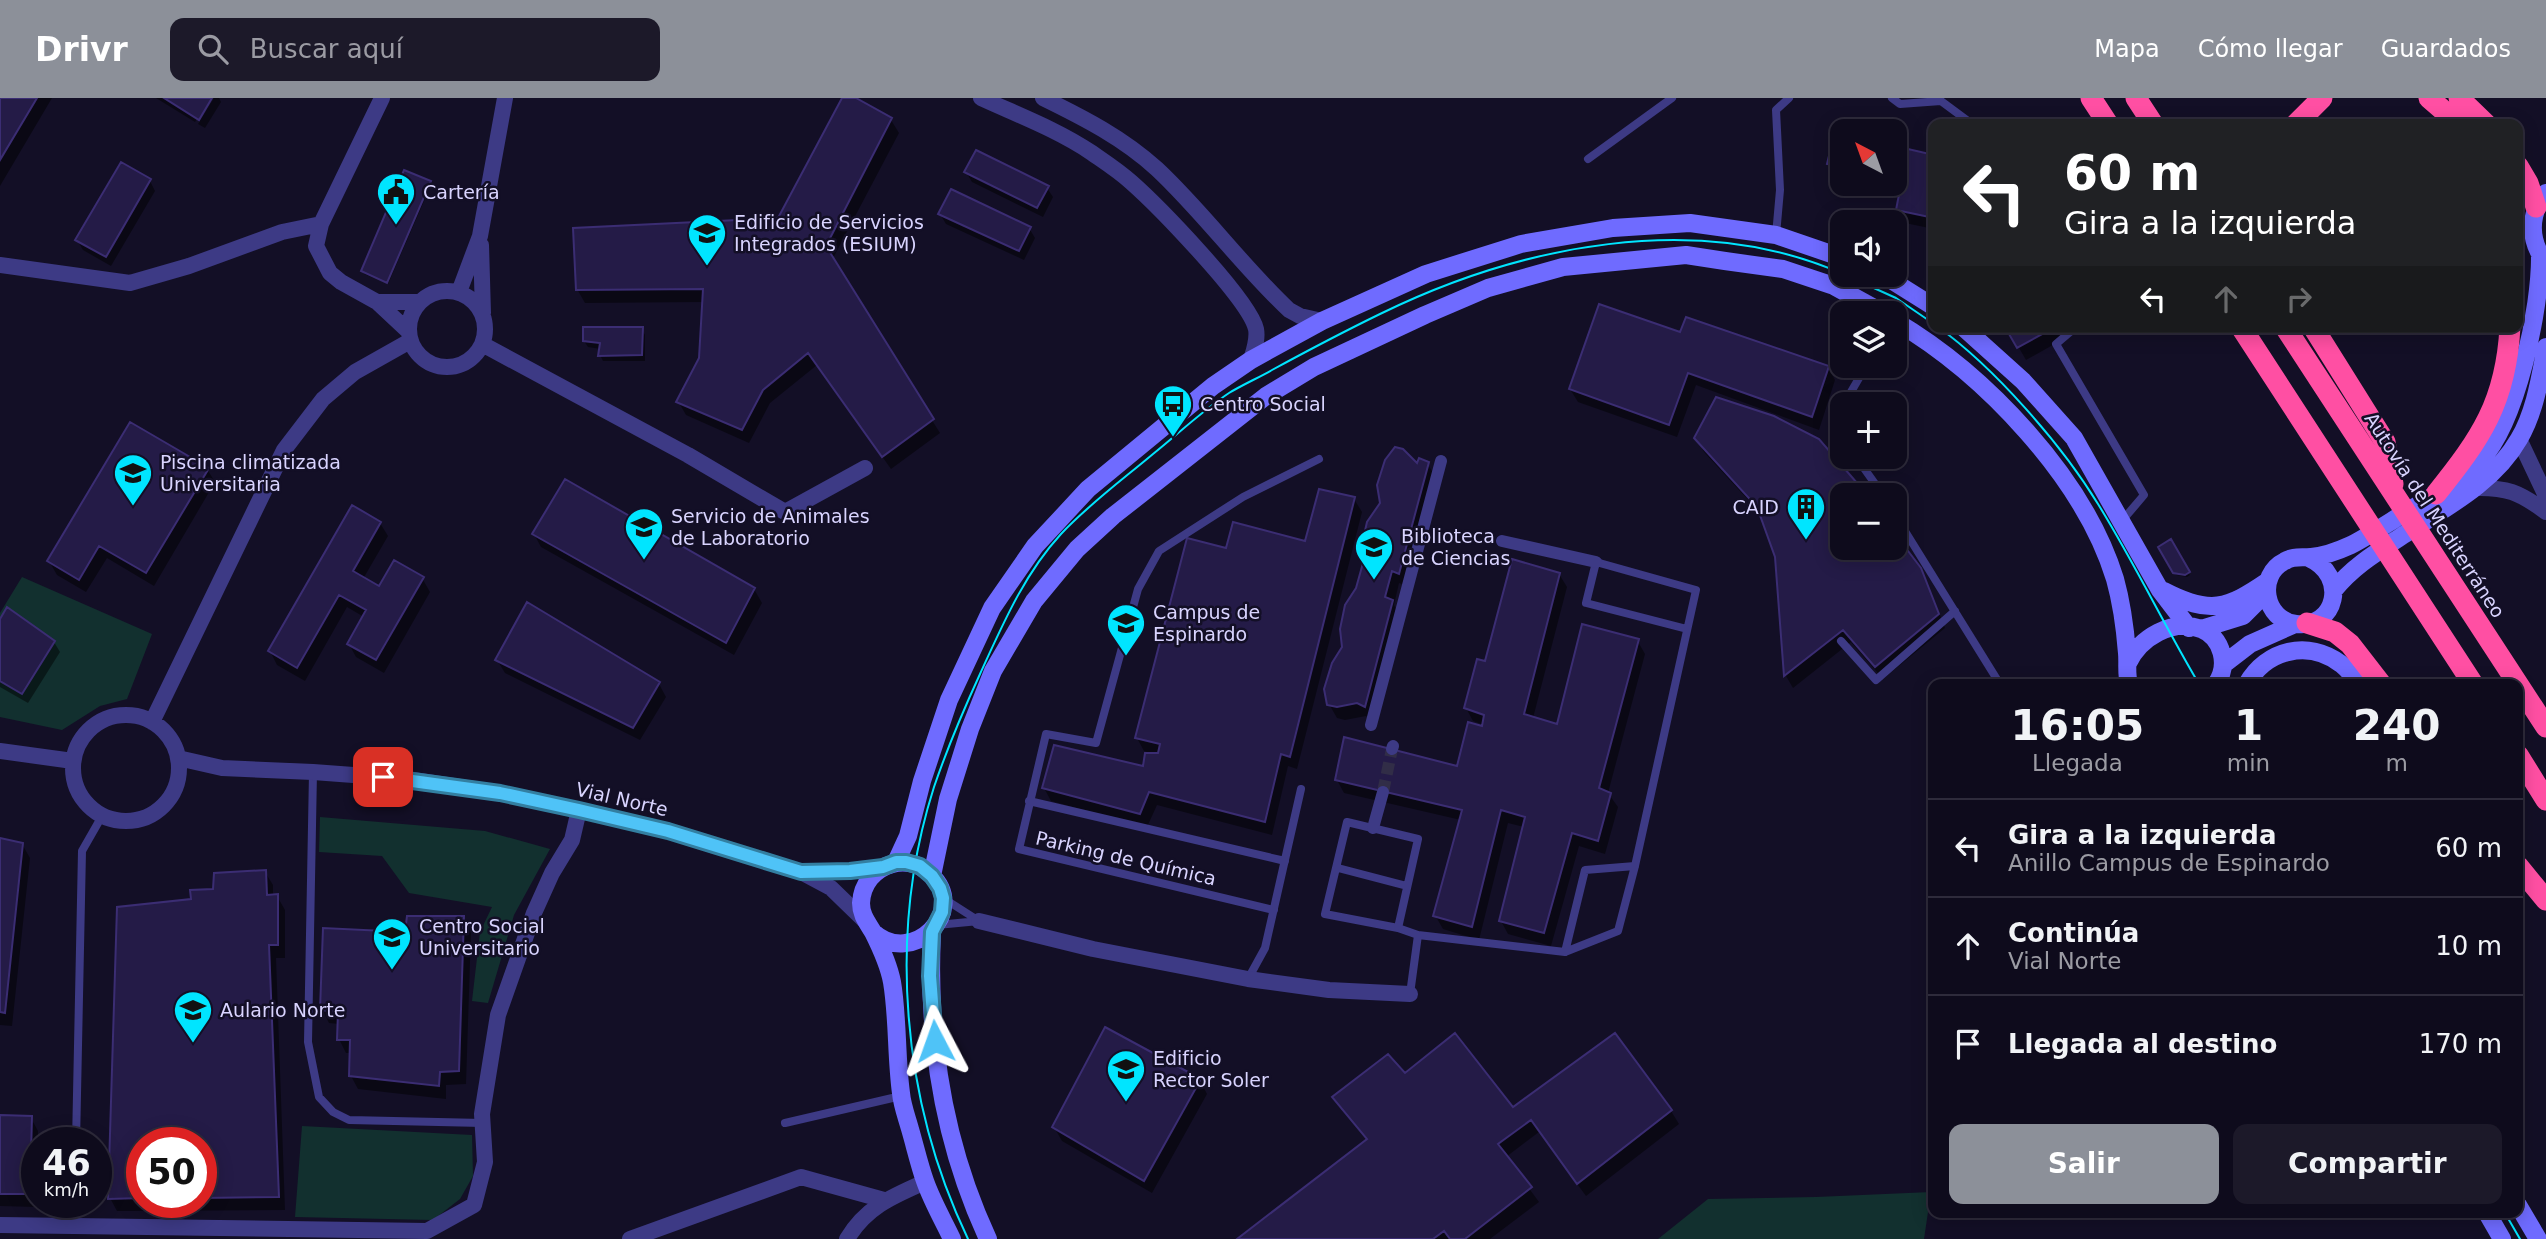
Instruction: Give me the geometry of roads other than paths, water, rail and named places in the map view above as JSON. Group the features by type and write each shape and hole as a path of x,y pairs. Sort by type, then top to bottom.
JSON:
{"highway":[{"path":"2091,98 2105,119"},
{"path":"2136,98 2150,119"},
{"path":"2301,119 2322,98"},
{"path":"2429,98 2453,119"},
{"path":"2459,98 2481,119"},
{"path":"2523,174 2541,200"},
{"path":"2245,333 2470,679"},
{"name":"Autovía del Mediterráneo","path":"2290,333 2376,448 2396,496 2515,679"},
{"path":"2316,333 2376,448"},
{"path":"2436,494 2470,452 2495,405 2504,377 2509,333"},
{"path":"2301,624 2335,632 2350,644 2377,679"},
{"name":"Autovía del Mediterráneo","path":"2523,691 2546,727"},
{"path":"2523,763 2546,800"},
{"path":"2523,872 2546,900"}],"main road":[{"path":"2128,663 2134,650 2152,635 2166,629 2195,629 2243,616 2267,587 2274,570 2284,561 2296,557 2309,558 2330,554 2351,545 2454,484 2480,461 2500,431 2517,383 2534,315 2543,258 2532,231 2541,200"},
{"path":"952,1239 925,1182 901,1096 891,979 861,906 863,891 869,879 890,865 908,836 922,781 949,701 992,608 1035,546 1087,489 1213,386 1251,360 1322,321 1426,274 1521,244 1613,228 1690,223 1776,235 1830,254"},
{"path":"932,876 948,799 970,729 993,671 1034,601 1077,549 1114,516 1275,390 1396,328 1488,288 1563,267 1686,255 1783,269 1834,286 1861,301"},
{"path":"1902,287 1928,303"},
{"path":"1907,328 1976,380 2035,440 2086,513 2114,577 2124,613 2129,679"},
{"path":"1970,333 2023,381 2074,438 2160,590 2195,629 2219,644 2221,678"},
{"path":"2334,590 2359,563 2493,472 2519,439 2536,393 2546,347"},
{"path":"2221,678 2250,644 2317,619 2326,612 2334,590 2328,571 2309,558"},
{"path":"2160,590 2184,602 2216,607 2267,587"},
{"path":"2267,587 2269,604 2275,613 2284,620 2301,624"},
{"path":"2250,679 2265,660 2295,650 2328,656 2342,664 2356,679"},
{"path":"890,865 916,864 932,876 943,898 942,912 934,928 930,976 937,1060 945,1115 960,1167 988,1239"},
{"path":"868,926 885,941 901,943 916,942 934,928"},
{"path":"2523,1214 2538,1239"},
{"path":"2490,1218 2502,1239"}],"street":[{"path":"382,98 321,224 316,246 330,273 377,302 409,336 423,359 433,365 445,367 457,366 472,358 482,344 486,329 483,313 481,236 505,98"},
{"path":"981,98 1090,151 1129,180 1177,228 1251,315 1256,330 1251,360"},
{"path":"1043,98 1128,145 1156,168 1289,310 1300,316 1322,321"},
{"path":"0,265 130,283 189,266 282,232 321,224"},
{"path":"459,292 481,236"},
{"path":"377,302 419,302 438,291 459,292 473,300 483,313"},
{"path":"409,336 411,316 419,302"},
{"path":"152,722 284,450 323,398 355,372 409,336"},
{"path":"482,344 688,455 785,512 865,468"},
{"path":"2519,439 2546,496"},
{"path":"1371,725 1441,461"},
{"path":"2473,488 2506,489 2524,496 2546,512"},
{"path":"1502,541 1596,562"},
{"path":"125,715 152,722 164,731 174,744 178,758 178,778 171,796 158,810 141,819 121,821 102,816 85,802 75,783 74,761 79,743 91,729 107,719 125,715"},
{"path":"0,751 74,761"},
{"name":"Vial Norte","path":"178,758 222,768 407,779 500,793 668,831 801,872 831,888 868,926"},
{"path":"1373,828 1383,792"},
{"path":"0,1225 427,1231 474,1205 485,1162 483,1123 498,1015 534,913 552,873 572,840 579,810"},
{"name":"Vial Norte","path":"801,872 850,871 890,865"},
{"path":"979,920 1093,949 1248,979 1329,990 1410,994"},
{"path":"630,1239 801,1177 884,1200"},
{"path":"846,1239 853,1228 884,1200 925,1182"}],"lane":[{"path":"1588,159 1672,98"},
{"path":"1776,235 1780,190 1776,110 1789,98"},
{"path":"1892,98 1900,104 1941,102 1965,119"},
{"path":"2069,333 2056,344 2144,495 2121,522"},
{"name":"Parking de Química","path":"1274,910 1019,849 1046,733 1096,743 1138,589 1159,551 1243,497 1319,459"},
{"path":"1907,534 1997,679"},
{"path":"1398,928 1418,839 1347,822 1325,914 1398,928 1418,935 1565,952 1618,931 1696,590 1596,562 1586,603 1687,629"},
{"path":"1841,641 1876,680 1955,611"},
{"path":"313,772 308,1042 319,1097 333,1112 349,1120 483,1123"},
{"path":"1248,979 1265,948 1301,789"},
{"name":"Parking de Química","path":"1029,801 1285,861"},
{"path":"76,1127 82,850 102,816"},
{"path":"1565,952 1585,870 1635,866"},
{"path":"1338,868 1407,886"},
{"path":"943,898 979,920"},
{"path":"934,928 979,920"},
{"path":"1410,994 1418,935"},
{"path":"785,1123 901,1096"},
{"path":"75,1218 75,1227"}],"tunnel":[{"path":"1383,792 1392,749"}],"tram line":[{"path":"968,1239 946,1186 928,1131 916,1074 909,1016 907,958 910,900 919,843 934,787 956,730 1015,601 1036,566 1061,534 1082,513 1229,393 1380,314 1434,290 1490,270 1549,254 1608,244 1669,240 1728,243 1787,254 1830,269"},
{"path":"1872,287 1896,298 1928,320"},
{"path":"1945,333 2004,385 2066,457 2111,526 2196,679"},
{"path":"2508,1218 2520,1239"}],"place":[{"name":"Cartería","path":"396,226"},
{"name":"Edificio de Servicios Integrados (ESIUM)","path":"707,267"},
{"name":"Centro Social","path":"1173,438"},
{"name":"Piscina climatizada Universitaria","path":"133,507"},
{"name":"CAID","path":"1806,541"},
{"name":"Servicio de Animales de Laboratorio","path":"644,561"},
{"name":"Biblioteca de Ciencias","path":"1374,581"},
{"name":"Campus de Espinardo","path":"1126,657"},
{"name":"Centro Social Universitario","path":"392,971"},
{"name":"Aulario Norte","path":"193,1044"},
{"name":"Edificio Rector Soler","path":"1126,1103"}]}
